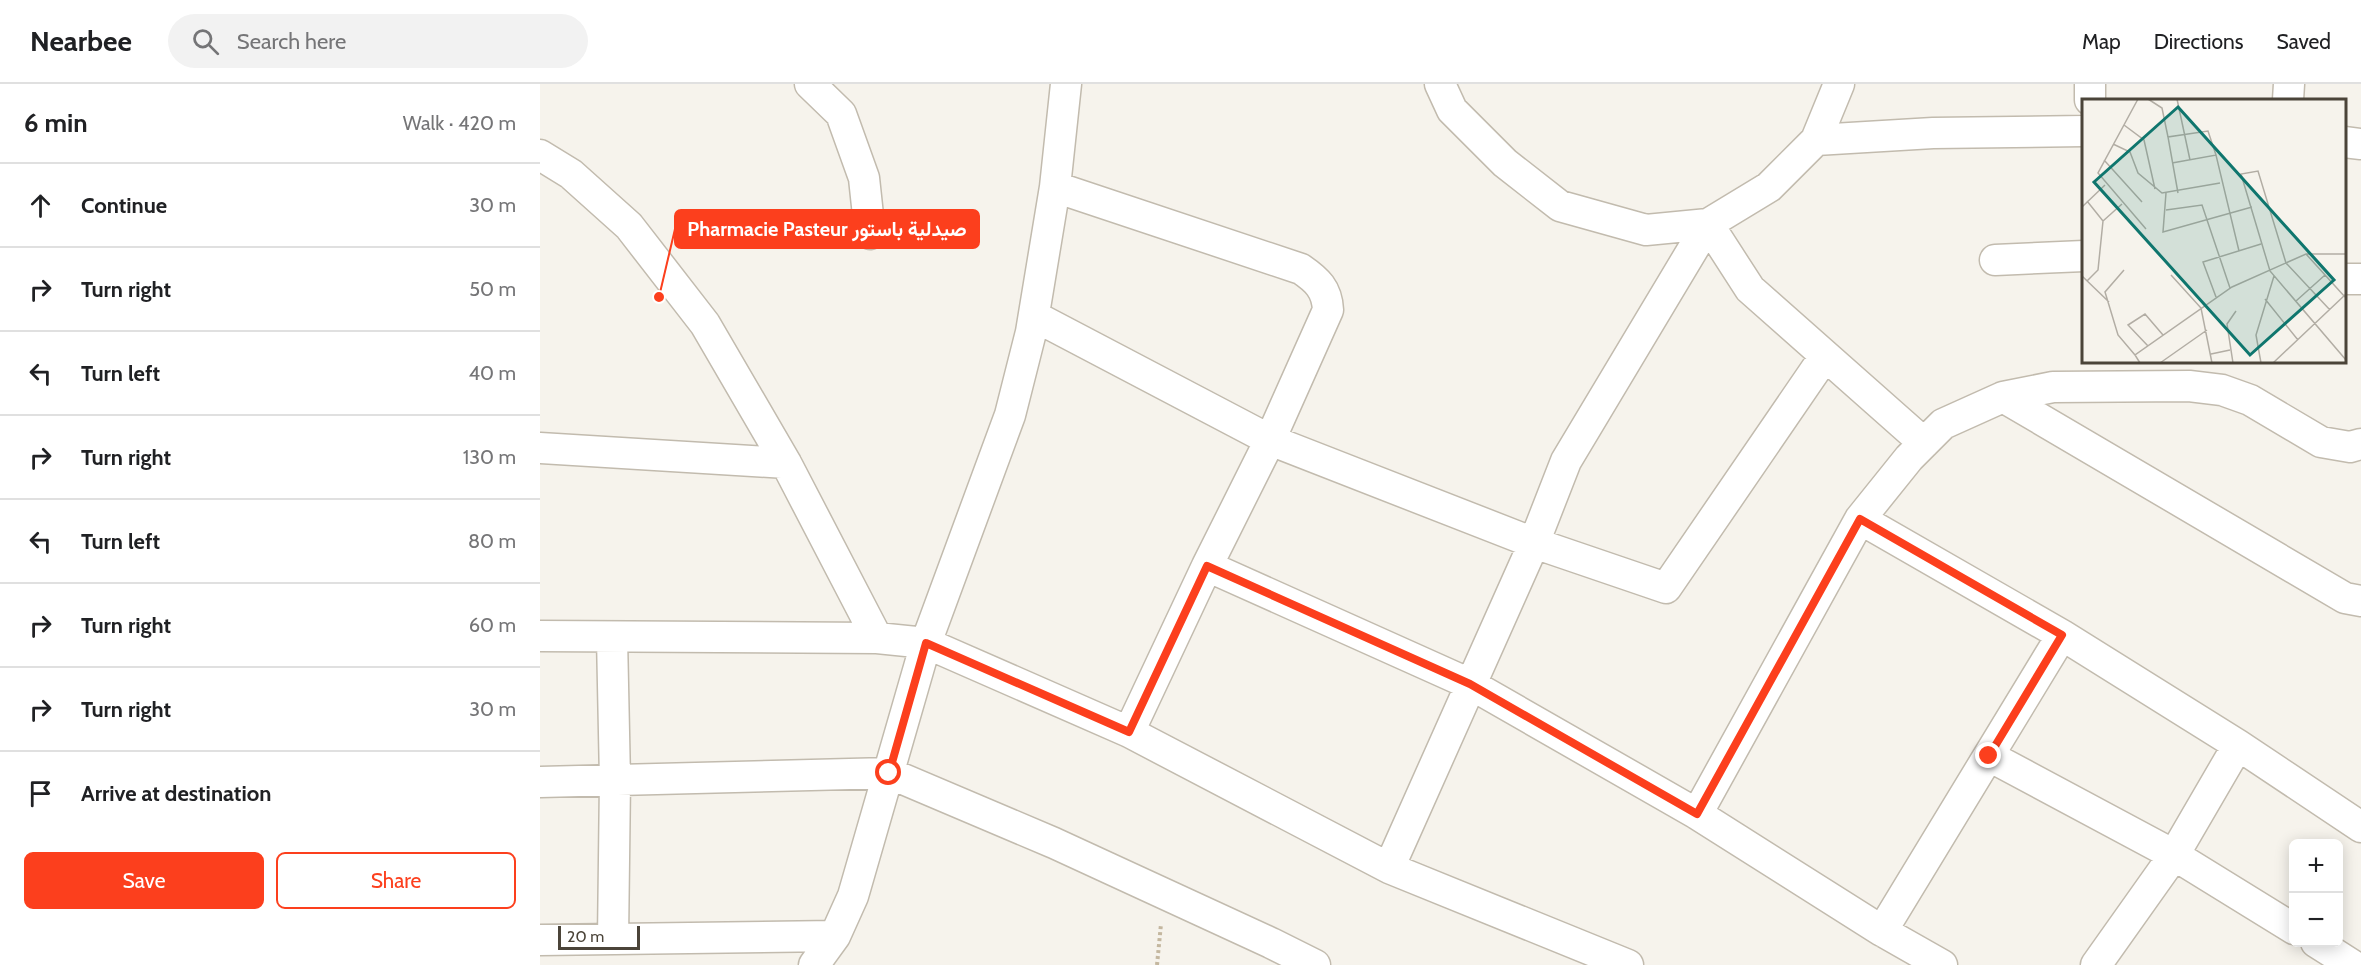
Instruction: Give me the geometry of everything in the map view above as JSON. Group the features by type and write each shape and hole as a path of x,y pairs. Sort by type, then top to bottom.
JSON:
{"street":[{"path":"810,84 841,114 864,177 870,234"},
{"path":"814,965 835,936 853,896 926,643 1010,415 1034,316 1054,187 1066,84"},
{"path":"1440,84 1452,110 1505,163 1560,206 1646,230 1708,224 1769,187 1816,140 1839,84"},
{"path":"2288,99 2289,84"},
{"path":"1816,140 1933,133 2082,131"},
{"path":"2346,142 2361,144"},
{"path":"540,154 571,174 629,226 705,324 786,463 878,638"},
{"path":"1054,187 1301,269 1318,281 1328,297 1328,310 1270,440 1207,566 1129,732"},
{"path":"1708,224 1750,290 1924,443"},
{"path":"1389,868 1534,543 1566,461 1708,224"},
{"path":"1995,260 2082,256"},
{"path":"1034,316 1270,440 1534,543 1666,588 1826,356"},
{"path":"1697,814 1860,519 1909,458 1943,424 2003,397 2054,387 2188,386 2222,390 2250,400 2321,442 2350,447 2361,444"},
{"path":"2003,397 2345,598 2361,601"},
{"path":"540,448 786,463"},
{"path":"1860,519 2062,635 2238,745 2361,827"},
{"path":"1207,566 1470,684 1697,814 1882,931 1942,965"},
{"path":"1882,931 2062,635"},
{"path":"540,636 878,638 926,643 1129,732 1389,868 1628,965"},
{"path":"612,636 615,780 613,939"},
{"path":"2096,965 2174,855 2238,745"},
{"path":"1989,756 2174,855 2289,926"},
{"path":"540,782 889,773 1054,843 1315,965"},
{"path":"540,940 835,936"},
{"path":"2324,947 2352,965"}],"path":[{"path":"1157,965 1164,894"}],"place":[{"name":"Pharmacie Pasteur صيدلية باستور","path":"659,297"}],"route":[{"path":"889,773 926,643 1129,732 1207,566 1470,684 1697,814 1860,519 2062,635 1989,756"}]}
